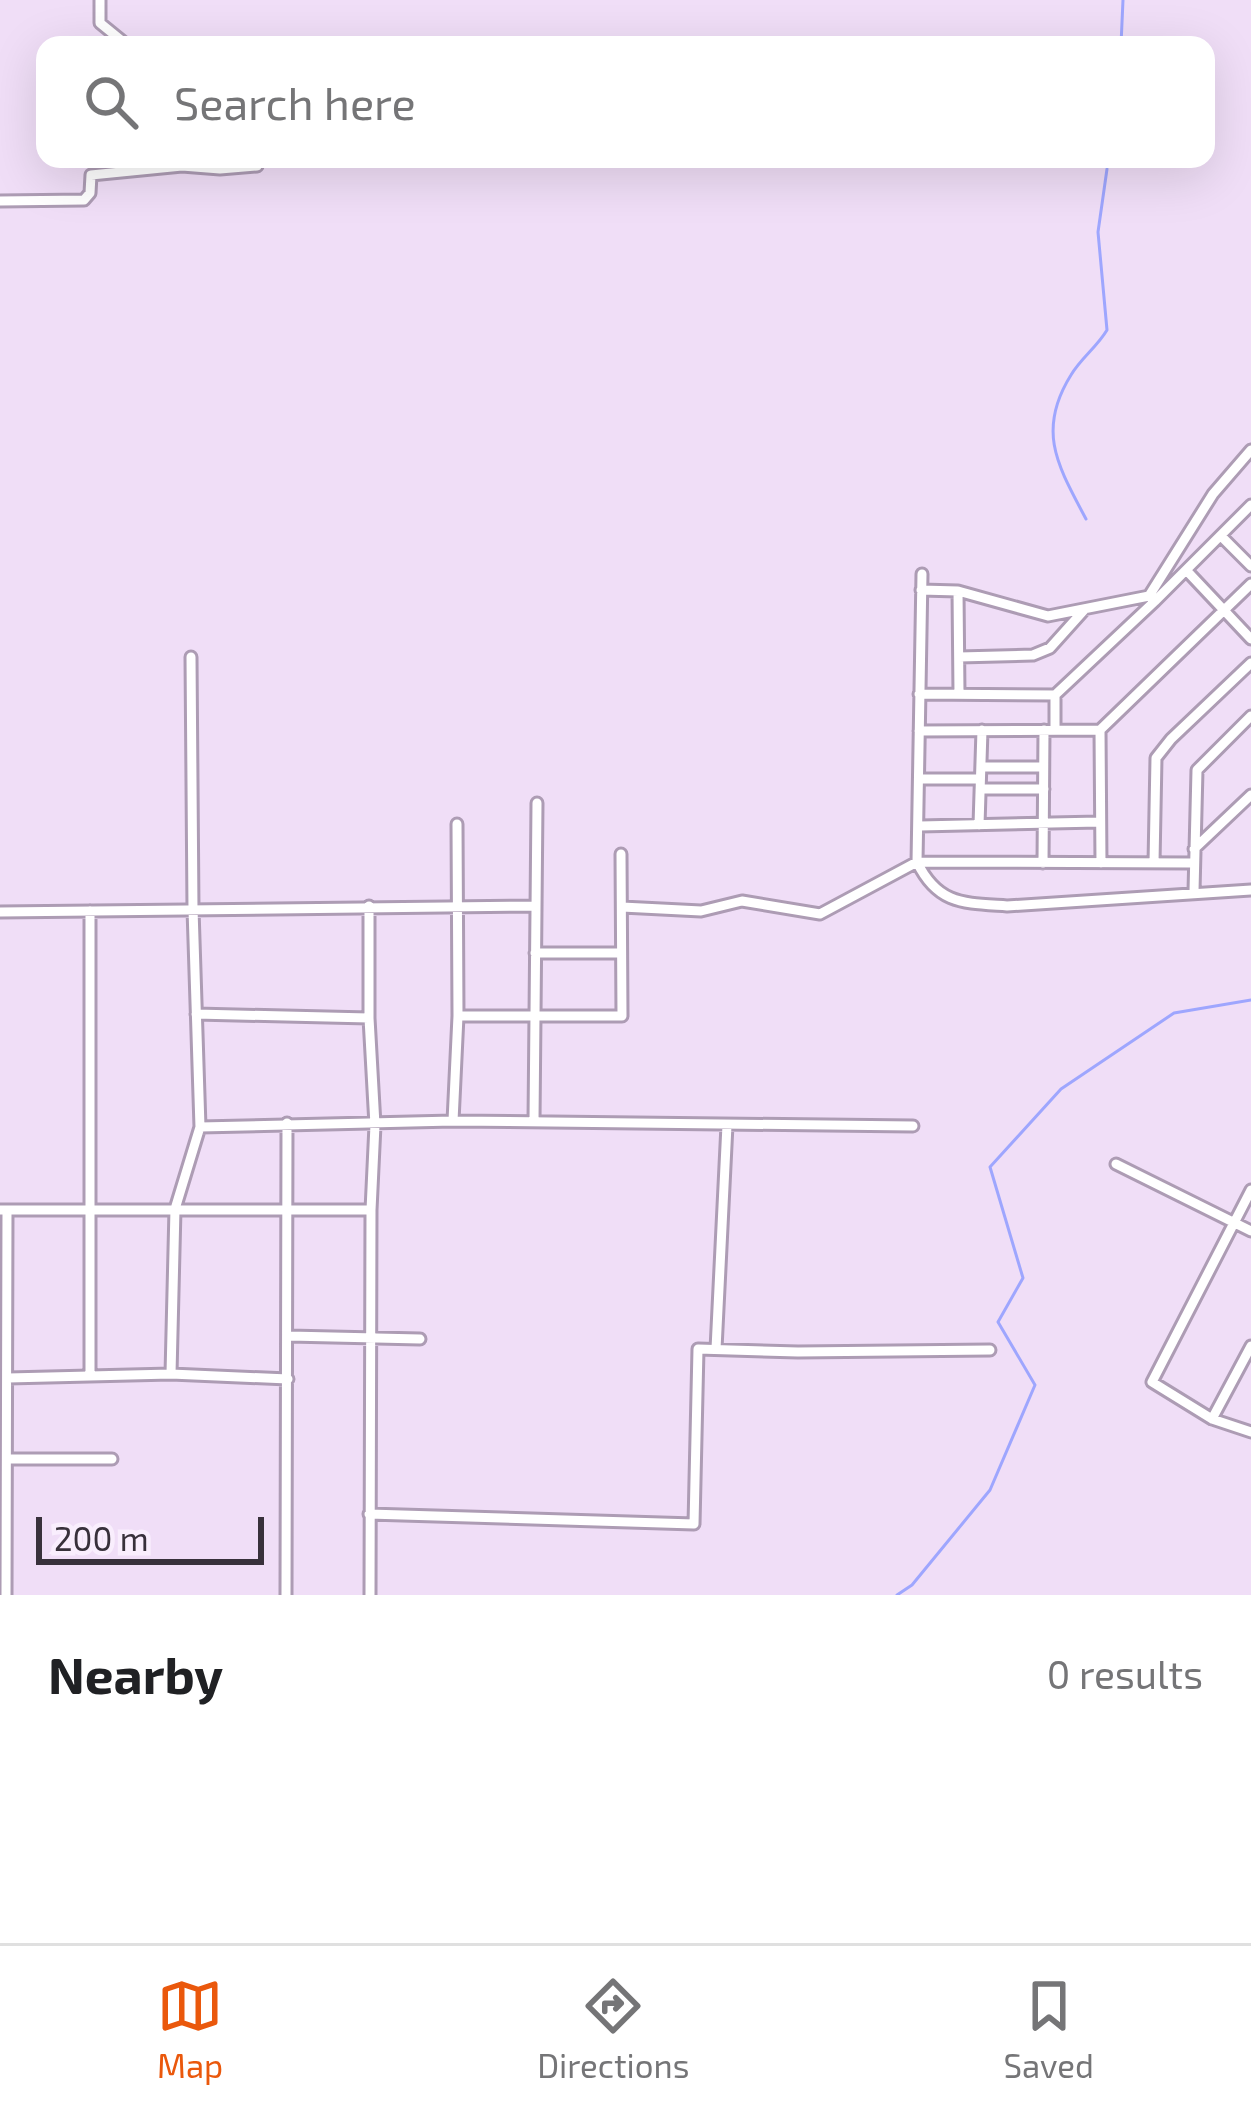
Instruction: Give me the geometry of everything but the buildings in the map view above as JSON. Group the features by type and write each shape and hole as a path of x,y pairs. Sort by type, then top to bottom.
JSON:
{"street":[{"path":"100,0 100,23 116,36"},
{"path":"0,201 84,200 90,193 91,175 162,168"},
{"path":"1152,598 1213,494 1251,450"},
{"path":"1043,863 1043,767 1054,695 1251,505"},
{"path":"1220,536 1251,566"},
{"path":"1186,571 1251,639"},
{"path":"922,574 917,862 926,882 941,896 1007,906 1251,890"},
{"path":"919,731 1100,730 1251,584"},
{"path":"921,590 958,591 1048,616 1152,598"},
{"path":"958,591 959,694"},
{"path":"959,657 1034,655 1050,648 1084,609"},
{"path":"172,1374 175,1209 200,1127 191,657"},
{"path":"1154,863 1156,758 1251,664"},
{"path":"919,694 1054,695"},
{"path":"1194,891 1197,770 1251,716"},
{"path":"979,825 982,730"},
{"path":"1100,730 1101,863"},
{"path":"919,779 980,778 1043,767"},
{"path":"980,778 1044,789"},
{"path":"622,908 701,911 742,901 820,914 917,862 1154,863 1192,857 1249,801"},
{"path":"534,1121 537,803"},
{"path":"920,826 1099,822"},
{"path":"453,1121 457,824"},
{"path":"458,1016 622,1016 621,854"},
{"path":"369,906 376,1125 371,1210 370,1595"},
{"path":"0,912 535,906"},
{"path":"90,911 90,1376"},
{"path":"535,953 620,952"},
{"path":"196,1014 369,1018"},
{"path":"200,1127 453,1121 913,1126"},
{"path":"286,1595 287,1123"},
{"path":"716,1349 727,1125"},
{"path":"1116,1164 1251,1231"},
{"path":"1251,1190 1153,1382 1212,1419 1251,1432"},
{"path":"6,1595 4,1210 371,1210"},
{"path":"289,1336 420,1340"},
{"path":"1212,1419 1251,1346"},
{"path":"369,1514 694,1524 698,1349 990,1349"},
{"path":"8,1378 172,1374 288,1379"},
{"path":"8,1459 112,1459"}],"waterway":[{"path":"1121,36 1123,0"},
{"path":"1086,519 1060,465 1053,431 1060,395 1107,330 1098,232 1107,169"},
{"path":"897,1595 912,1585 990,1490 1035,1385 998,1322 1023,1278 990,1167 1061,1089 1174,1013 1251,1000"}]}
